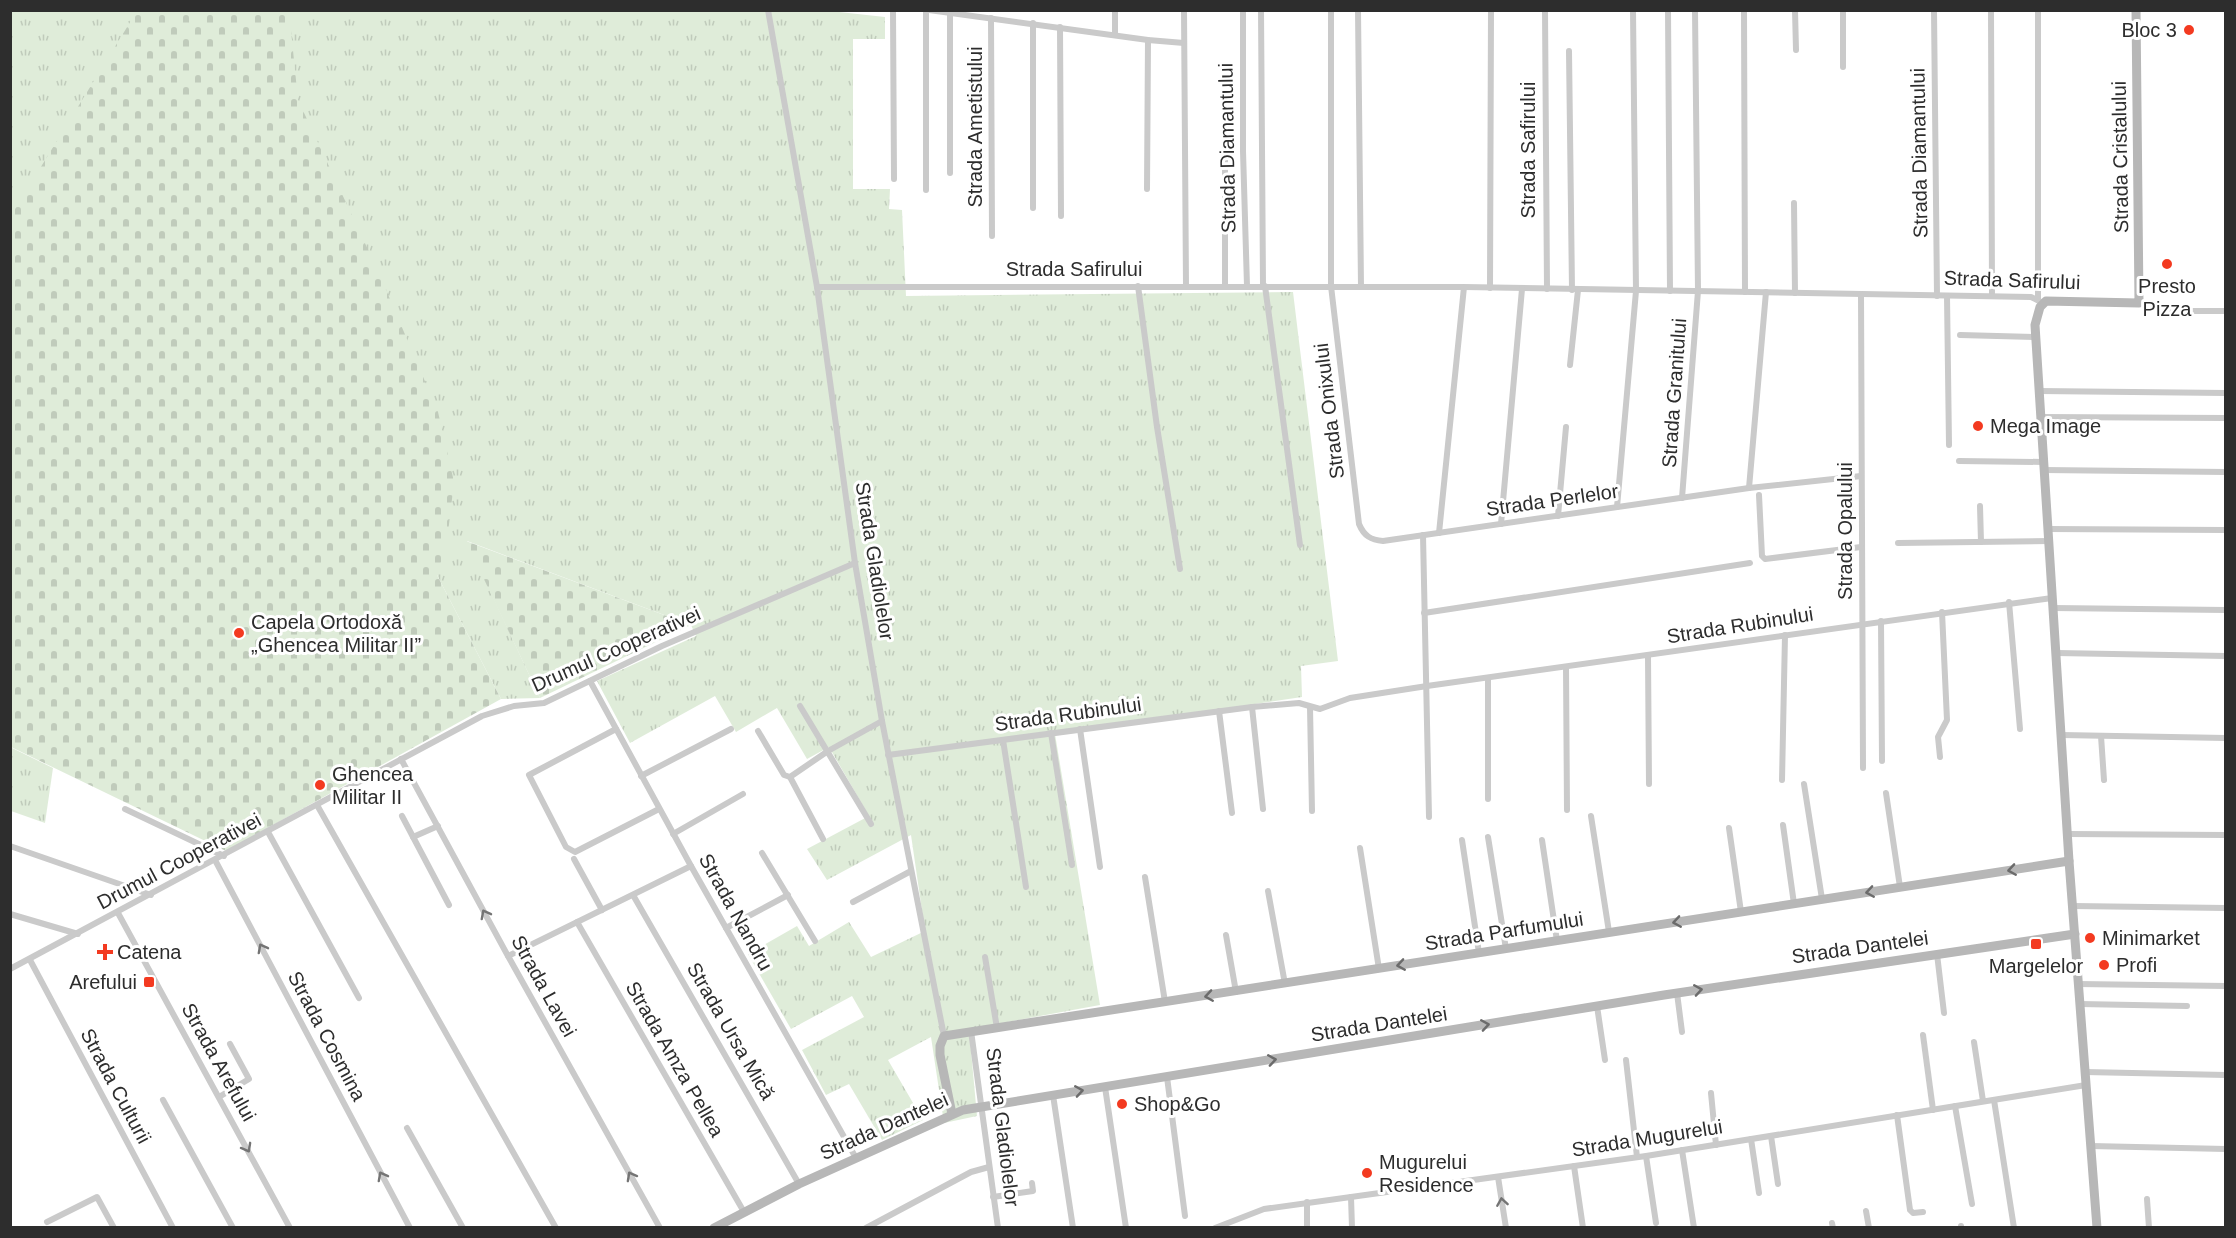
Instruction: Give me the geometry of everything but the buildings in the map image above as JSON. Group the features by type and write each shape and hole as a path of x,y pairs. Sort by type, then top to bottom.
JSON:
{"street":[{"name":"Strada Gladiolelor","path":"768,10 817,287 855,563 888,754 944,1036 940,1046 940,1055 952,1114"},
{"path":"893,10 894,179"},
{"name":"Strada Ametistului","path":"926,190 928,10 976,13 991,18 1184,43"},
{"path":"1114,10 1115,35"},
{"path":"1184,10 1186,286"},
{"name":"Strada Diamantului","path":"1243,10 1243,151 1247,286"},
{"path":"1261,10 1264,286 1300,544"},
{"path":"1331,10 1331,286"},
{"path":"1358,10 1361,286"},
{"name":"Strada Safirului","path":"1490,288 1491,10"},
{"name":"Strada Safirului","path":"1545,10 1547,289"},
{"path":"1617,507 1636,291 1633,10"},
{"path":"1668,10 1670,291"},
{"path":"1695,10 1698,291"},
{"path":"1744,10 1745,292"},
{"path":"1795,10 1796,50"},
{"path":"1843,10 1843,67"},
{"name":"Strada Diamantului","path":"1934,10 1937,296"},
{"path":"1991,10 1992,296"},
{"path":"2038,10 2041,301 2036,318 2036,337 2074,934 2097,1227"},
{"name":"Strada Cristalului","path":"2134,10 2136,303"},
{"path":"950,13 950,173"},
{"name":"Strada Ametistului","path":"991,18 992,236"},
{"path":"1033,23 1033,208"},
{"path":"1060,27 1061,216"},
{"path":"1147,189 1148,40"},
{"path":"1569,51 1575,290 1570,365"},
{"path":"1225,113 1225,286"},
{"path":"1794,203 1796,293"},
{"path":"1138,286 1180,569"},
{"name":"Strada Onixului","path":"1331,286 1359,524 1362,532"},
{"name":"Strada Safirului","path":"817,287 1361,286 1766,292 2031,297 2041,301 2136,303 2178,311 2226,311"},
{"path":"1439,533 1464,287"},
{"path":"1501,524 1522,288"},
{"name":"Strada Granitului","path":"1682,498 1698,291"},
{"path":"1749,488 1766,292"},
{"name":"Strada Opalului","path":"1861,294 1863,768"},
{"path":"1947,296 1949,445"},
{"path":"1960,335 2036,337"},
{"path":"2039,391 2226,393"},
{"path":"2041,417 2226,418"},
{"path":"1558,516 1566,427"},
{"path":"1959,461 2226,472"},
{"name":"Strada Perlelor","path":"1362,532 1375,541 1383,541 1749,488 1861,476"},
{"path":"1759,495 1762,556 1765,559 1861,547"},
{"path":"1980,506 1981,542"},
{"path":"2048,529 2226,530"},
{"path":"1423,535 1429,817"},
{"path":"1898,543 2049,541"},
{"name":"Drumul Cooperativei","path":"10,969 482,716 514,706 544,703 662,646 855,563"},
{"path":"1424,613 1750,563"},
{"name":"Strada Rubinului","path":"888,754 1252,707 1299,703 1320,709 1350,698 1427,686 1648,656 2009,602 2052,598"},
{"path":"2009,602 2020,729"},
{"path":"2053,608 2226,610"},
{"path":"1940,757 1938,737 1947,720 1942,612"},
{"path":"1881,621 1882,761"},
{"path":"1782,780 1785,635"},
{"path":"2056,653 2226,656"},
{"name":"Strada Rubinului","path":"1648,656 1649,784"},
{"path":"1566,667 1568,810"},
{"path":"1488,678 1488,799"},
{"name":"Strada Nandru","path":"590,681 659,809 856,1158"},
{"path":"800,706 871,824"},
{"path":"1252,707 1263,809"},
{"path":"1310,707 1312,811"},
{"path":"1218,711 1233,813"},
{"path":"790,777 828,751 882,721"},
{"path":"616,729 529,775 566,847 574,852 659,809"},
{"path":"641,776 731,729"},
{"path":"1080,729 1100,867"},
{"path":"758,731 784,775 790,777 824,839"},
{"path":"1051,733 1072,865"},
{"path":"2061,735 2226,738"},
{"path":"2101,736 2104,780"},
{"path":"1003,740 1026,887"},
{"name":"Strada Lavei","path":"402,759 508,956 660,1227"},
{"path":"1804,784 1822,899"},
{"path":"1886,793 1900,887"},
{"path":"673,834 743,794"},
{"path":"317,805 556,1227"},
{"path":"124,809 224,856"},
{"path":"402,816 449,905"},
{"path":"1591,816 1609,932"},
{"path":"1783,825 1794,904"},
{"path":"413,837 438,826"},
{"path":"1730,828 1741,912"},
{"path":"268,832 359,998"},
{"path":"2068,834 2226,835"},
{"path":"1488,837 1506,949"},
{"path":"1462,840 1479,953"},
{"path":"1542,840 1557,941"},
{"path":"10,846 151,895"},
{"path":"1360,848 1379,969"},
{"path":"762,853 815,940"},
{"path":"574,859 602,910"},
{"name":"Strada Cosmina","path":"215,860 410,1227"},
{"name":"Strada Parfumului","path":"944,1036 2069,861"},
{"path":"508,956 691,866"},
{"path":"853,902 912,871"},
{"path":"1146,877 1165,1002"},
{"path":"1268,891 1285,984"},
{"name":"Strada Ursa Mică","path":"633,895 799,1184"},
{"path":"726,928 788,895"},
{"path":"2073,906 2226,908"},
{"name":"Strada Arefului","path":"118,913 290,1227"},
{"path":"10,914 78,934"},
{"name":"Strada Amza Pellea","path":"577,922 744,1212"},
{"name":"Strada Dantelei","path":"720,1226 799,1184 952,1114 980,1107 1677,993 2074,934"},
{"path":"1226,935 1236,992"},
{"path":"1937,954 1944,1013"},
{"path":"985,957 997,1028"},
{"name":"Strada Culturii","path":"30,960 173,1227"},
{"path":"2078,984 2226,986"},
{"path":"1677,993 1683,1032"},
{"path":"2080,1004 2187,1006"},
{"path":"1597,1006 1605,1060"},
{"name":"Strada Gladiolelor","path":"972,1031 980,1107 998,1227"},
{"path":"1923,1035 1933,1110"},
{"path":"1974,1042 1983,1101"},
{"path":"219,1097 249,1079 230,1044"},
{"path":"1626,1060 1637,1157"},
{"path":"2085,1072 2226,1075"},
{"path":"1167,1077 1185,1216"},
{"name":"Strada Mugurelui","path":"1215,1227 1264,1209 1646,1156 2086,1085"},
{"path":"1105,1087 1126,1227"},
{"path":"1711,1094 1716,1145"},
{"path":"1053,1095 1073,1227"},
{"path":"163,1100 233,1227"},
{"path":"1994,1100 2014,1227"},
{"path":"1955,1106 1972,1204"},
{"path":"1897,1115 1910,1210 1913,1213 1923,1212"},
{"path":"407,1128 463,1227"},
{"path":"1771,1136 1778,1184"},
{"path":"1751,1139 1759,1193"},
{"path":"2091,1146 2226,1149"},
{"path":"1682,1150 1694,1227"},
{"path":"1646,1156 1656,1223"},
{"path":"1574,1166 1583,1227"},
{"path":"866,1227 971,1172 989,1167"},
{"path":"1498,1177 1506,1227"},
{"path":"993,1197 1033,1191 1032,1183"},
{"path":"47,1222 97,1197 114,1227"},
{"path":"1351,1197 1352,1227"},
{"path":"2147,1198 2149,1227"},
{"path":"1307,1202 1307,1227"},
{"path":"1866,1210 1869,1227"}],"green space":[{"path":"821,10 885,17 885,39 853,39 853,189 890,189 889,209 902,210 906,296 1293,292 1338,661 1301,666 1302,697 1055,734 1100,1005 969,1029 977,1116 944,1123 931,1037 888,1060 923,1120 882,1140 849,1084 826,1095 802,1050 864,1017 852,996 791,1029 748,954 797,926 809,946 849,922 871,957 925,931 911,835 827,880 807,849 869,816 829,747 807,759 777,708 736,732 715,696 630,743 597,681 696,636 691,625 467,541 540,698 501,699 437,575 11,642 11,11"},
{"path":"137,11 289,11 298,100 378,271 438,412 454,482 447,541 437,575 501,699 226,851 11,747 10,217"},
{"path":"466,541 691,625 540,698"},
{"path":"10,747 53,768 45,823 11,811"}],"place":[{"name":"Bloc 3","path":"2189,30"},
{"name":"Presto Pizza","path":"2167,264"},
{"name":"Mega Image","path":"1978,426"},
{"name":"Capela Ortodoxă „Ghencea Militar II”","path":"239,633"},
{"name":"Ghencea Militar II","path":"320,785"},
{"name":"Minimarket","path":"2090,938"},
{"name":"Margelelor","path":"2036,944"},
{"name":"Catena","path":"105,952"},
{"name":"Profi","path":"2104,965"},
{"name":"Arefului","path":"149,982"},
{"name":"Shop&Go","path":"1122,1104"},
{"name":"Mugurelui Residence","path":"1367,1173"}]}
